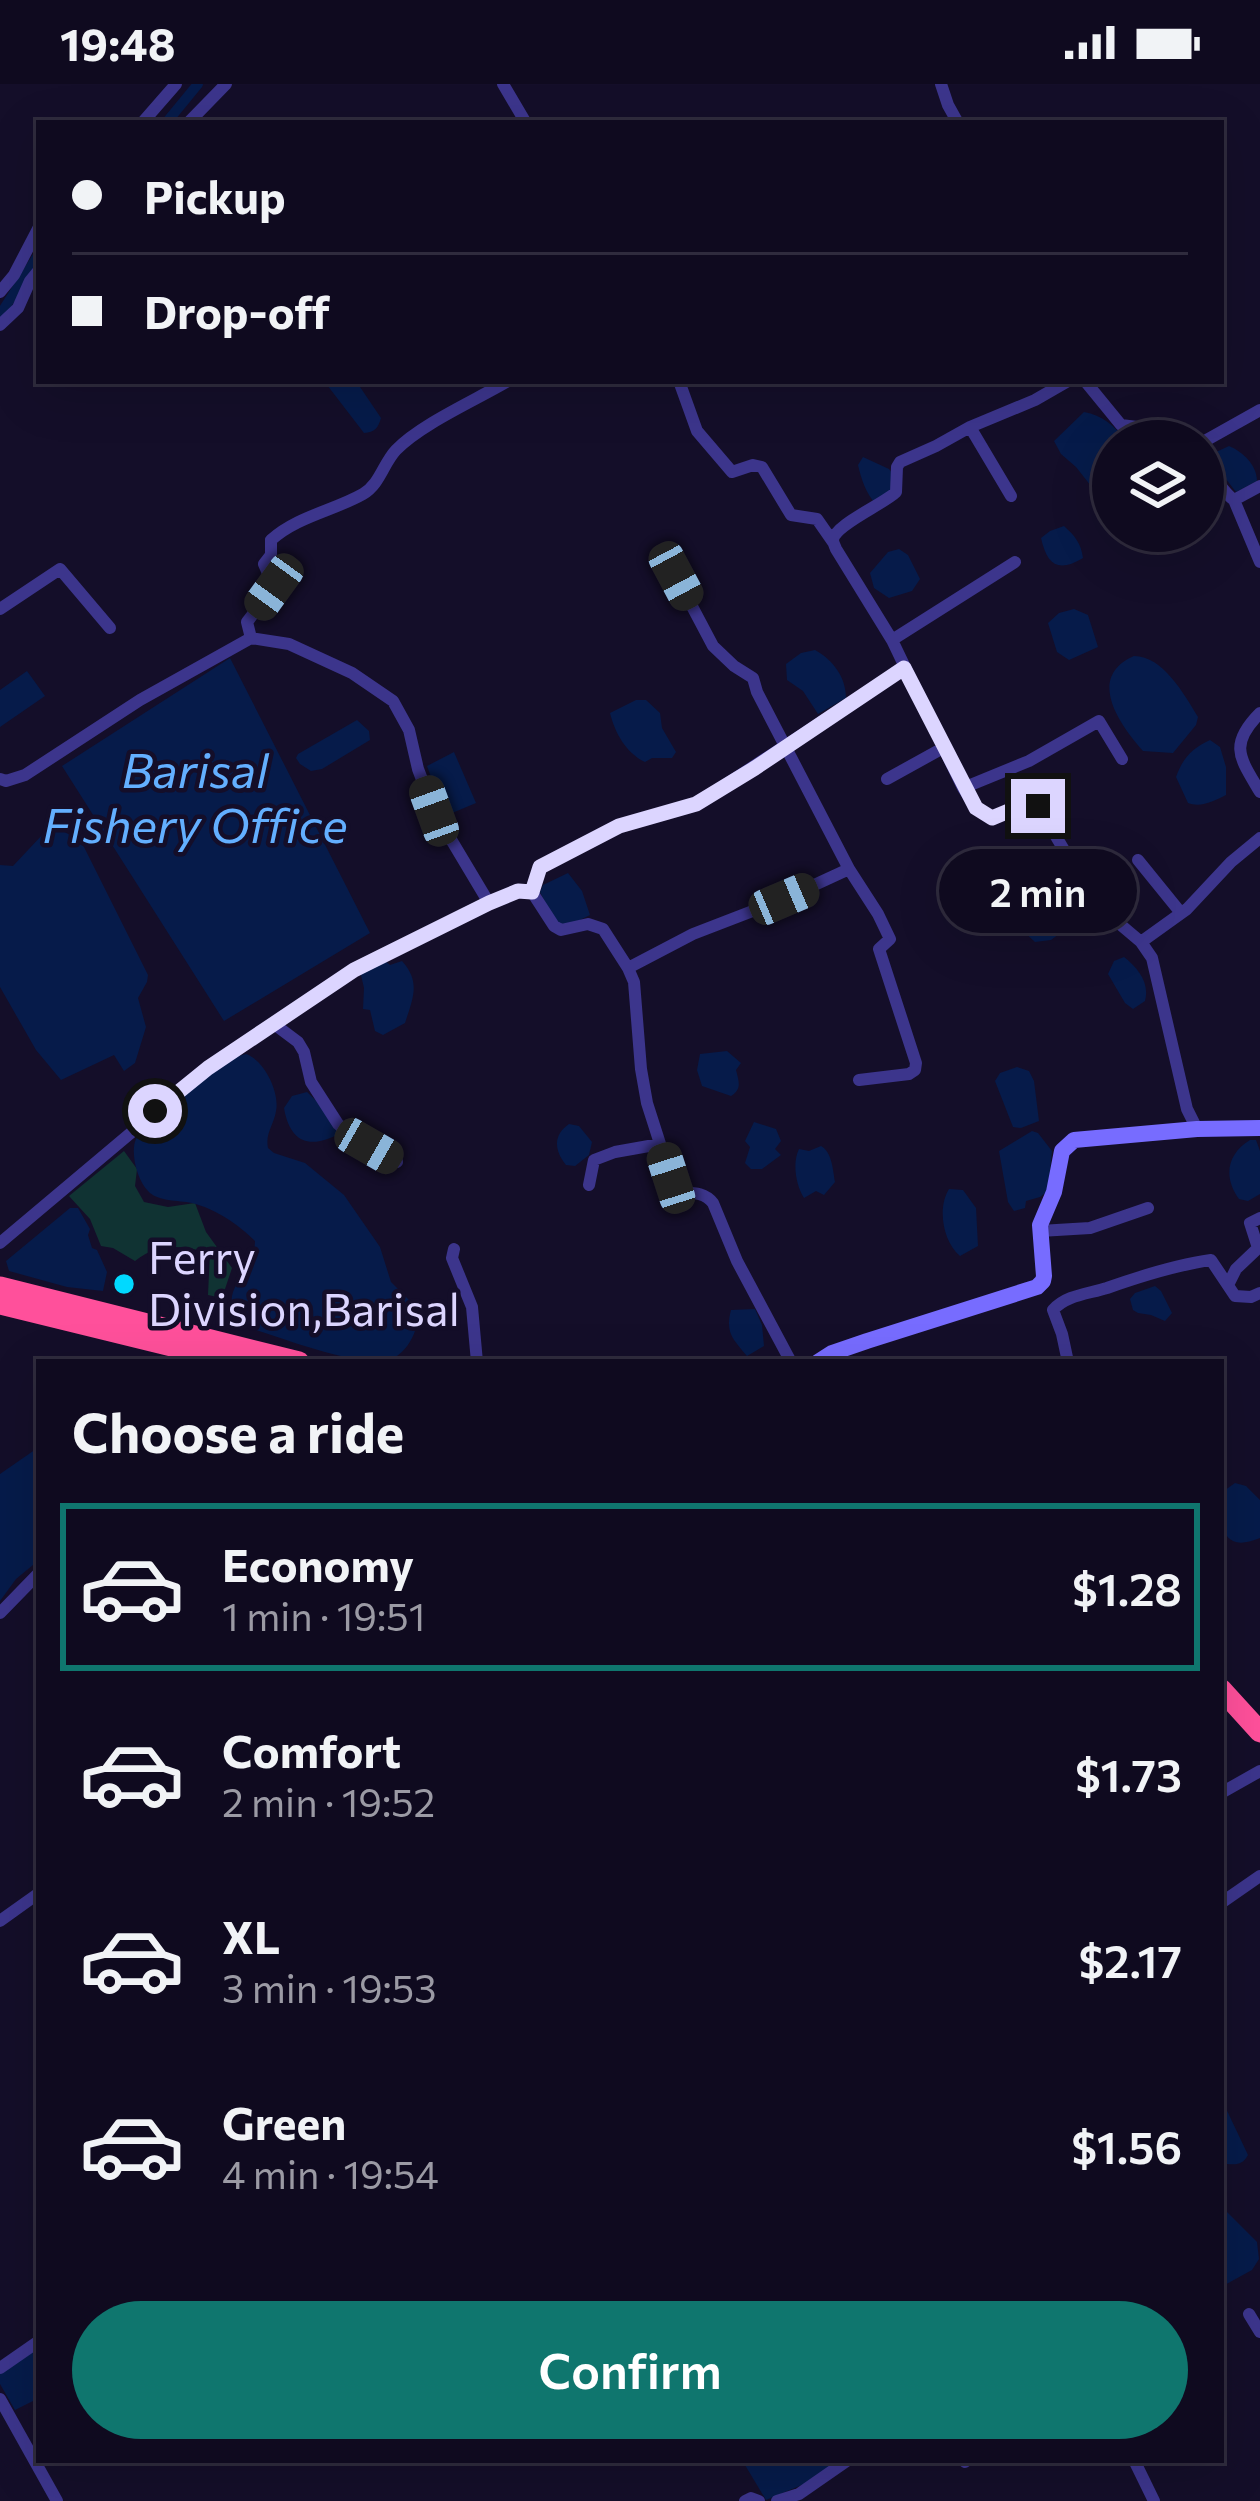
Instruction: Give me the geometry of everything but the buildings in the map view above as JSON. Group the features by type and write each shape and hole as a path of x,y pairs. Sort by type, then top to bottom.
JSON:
{"highway":[{"path":"0,1287 287,1359"},
{"path":"0,1304 225,1359"},
{"path":"1224,1692 1260,1732"}],"street":[{"path":"145,120 176,84"},
{"path":"191,120 226,84"},
{"path":"503,84 524,120"},
{"path":"941,84 956,120"},
{"path":"0,292 36,233"},
{"path":"0,326 18,308 36,273"},
{"path":"251,638 247,622 274,587 264,564 271,555 271,540 300,521 374,487 396,450 503,384"},
{"path":"680,384 697,431 732,472 762,467 790,515 817,520 892,640 976,808 992,818 1030,802 1038,806 1096,904 1141,942 1152,958 1187,1109 1198,1129"},
{"path":"832,542 841,528 896,492 900,462 1062,384"},
{"path":"1087,384 1116,420"},
{"path":"1224,430 1260,410"},
{"path":"970,427 1011,496"},
{"path":"1234,500 1260,486"},
{"path":"1224,493 1234,500 1260,562"},
{"path":"892,640 1015,562"},
{"path":"0,609 60,569 110,628"},
{"path":"676,576 713,646 753,678 849,869 890,938 879,949 916,1063 910,1074 859,1081"},
{"path":"0,779 6,782 26,775 140,700 251,638 289,644 352,673 393,701 409,730 434,811 489,903"},
{"path":"532,892 540,867 619,826 696,804 904,668"},
{"path":"1260,713 1249,724 1238,749 1260,792"},
{"path":"963,788 1029,760 1099,721 1122,759"},
{"path":"887,779 943,748"},
{"path":"1141,942 1181,914 1260,838"},
{"path":"1138,860 1181,914"},
{"path":"628,968 693,934 849,869"},
{"path":"0,1243 208,1068 354,970 489,903 518,891 532,892"},
{"path":"532,892 560,930 588,924 602,929 628,968 634,982 640,1070 671,1178 680,1192 697,1193 713,1203 737,1261 789,1359"},
{"path":"274,1024 298,1042 311,1082 338,1124 356,1140 397,1162"},
{"path":"1057,1304 1043,1282 1040,1231 1067,1144 1198,1129 1260,1128"},
{"path":"589,1185 594,1160 660,1144"},
{"path":"1040,1231 1090,1228 1148,1208"},
{"path":"1228,1286 1236,1269 1258,1248 1250,1223 1260,1218"},
{"path":"454,1249 452,1258 472,1307 477,1359"},
{"path":"1067,1359 1053,1310 1057,1304 1154,1271 1211,1260 1235,1296 1260,1293"},
{"path":"824,1359 1043,1282"},
{"path":"0,1613 36,1577"},
{"path":"1224,1790 1260,1772"},
{"path":"1224,1901 1260,1876"},
{"path":"0,1921 36,1895"},
{"path":"1250,2314 1260,2332"},
{"path":"0,2368 36,2344"},
{"path":"0,2399 57,2501"},
{"path":"777,2501 799,2494 844,2463"},
{"path":"1135,2463 1154,2501"},
{"path":"745,2501 759,2501"}],"green space":[{"path":"124,1151 137,1169 135,1186 144,1202 168,1207 195,1203 206,1232 232,1268 222,1298 208,1295 210,1252 162,1248 135,1261 101,1246 90,1219 69,1196"}],"water":[{"path":"326,384 358,384 381,418 376,429 364,433"},
{"path":"1084,412 1104,420 1092,420 1092,487 1061,454 1054,441"},
{"path":"1229,446 1248,460 1257,481 1236,492 1224,476 1224,448"},
{"path":"863,457 893,474 892,492 876,504 859,470"},
{"path":"1064,526 1077,540 1083,558 1060,565 1050,560 1041,538"},
{"path":"899,549 908,555 920,579 912,591 889,598 874,588 870,573 888,552"},
{"path":"1074,609 1088,615 1098,647 1069,660 1057,652 1048,623"},
{"path":"815,650 837,670 846,698 818,714 803,691 787,680 786,664"},
{"path":"1134,656 1163,669 1198,717 1173,753 1143,751 1117,715 1109,688 1112,676"},
{"name":"Barisal Fishery Office","path":"230,658 370,933 224,1021 62,766"},
{"path":"27,671 45,696 0,727 0,690"},
{"path":"646,700 660,713 662,728 676,752 672,758 645,762 622,742 610,713"},
{"path":"357,720 369,731 370,740 322,769 311,771 300,764 298,754"},
{"path":"1210,740 1220,747 1226,767 1226,795 1203,804 1188,803 1176,777 1188,755"},
{"path":"454,752 476,803 445,816 427,766"},
{"path":"59,829 81,841 148,975 138,998 146,1027 135,1063 124,1071 114,1055 61,1080 36,1050 0,987 0,865 13,866 44,833"},
{"path":"568,873 582,891 590,915 566,927 556,924 540,892 543,885"},
{"path":"1045,893 1063,904 1071,925 1051,940 1035,942 1019,927 1023,906"},
{"path":"1124,957 1146,988 1145,1001 1133,1009 1108,974 1114,961"},
{"path":"383,959 390,965 402,961 414,990 405,1023 383,1035 375,1031 370,1010 363,1009 360,971"},
{"path":"727,1051 741,1063 736,1070 738,1088 731,1096 702,1086 697,1070 700,1054"},
{"path":"246,1054 264,1070 276,1095 268,1148 305,1163 344,1195 380,1247 391,1282 419,1310 410,1342 391,1359 334,1354 250,1328 232,1305 232,1295 255,1241 210,1209 163,1199 144,1186 136,1166 136,1139 164,1108 228,1060"},
{"path":"1017,1067 1029,1071 1034,1081 1039,1121 1021,1128 1013,1127 995,1081 1000,1073"},
{"path":"307,1092 341,1133 311,1142 296,1136 284,1108 292,1096"},
{"path":"754,1122 776,1129 781,1141 775,1149 781,1155 762,1169 751,1169 745,1163 750,1147 745,1141"},
{"path":"569,1124 579,1126 592,1142 589,1155 575,1166 566,1165 557,1148 560,1133"},
{"path":"1032,1131 1052,1151 1048,1191 1014,1211 1008,1202 999,1151"},
{"path":"1256,1140 1260,1151 1260,1194 1248,1201 1239,1199 1229,1174 1236,1152"},
{"path":"821,1146 830,1157 835,1182 824,1195 816,1191 804,1198 796,1174 797,1155 799,1149"},
{"path":"949,1189 963,1190 976,1208 978,1246 960,1256 944,1224"},
{"path":"70,1208 78,1208 90,1229 92,1248 107,1272 103,1291 9,1271 6,1261"},
{"path":"1155,1286 1172,1313 1165,1321 1133,1310 1130,1299 1135,1293"},
{"path":"755,1309 764,1346 747,1356 732,1335 729,1318 731,1310"},
{"path":"36,1449 36,1562 0,1601 0,1474"},
{"path":"1235,1483 1246,1486 1260,1500 1260,1538 1237,1542 1225,1533 1224,1491"},
{"path":"1224,2104 1248,2155 1240,2163 1224,2166"},
{"path":"1224,2209 1257,2242 1259,2259 1252,2270 1224,2285"},
{"path":"36,2350 36,2400 15,2410 0,2384 0,2371"},
{"path":"744,2463 836,2463 823,2476 766,2500"}],"waterway":[{"path":"168,120 198,84"},
{"path":"0,315 36,259"}],"place":[{"name":"Ferry Division,Barisal","path":"124,1284"}],"route":[{"path":"155,1111 208,1068 354,970 489,903 518,891 532,892 540,867 619,826 696,804 904,668 976,808 992,818 1030,802 1038,806"}]}
